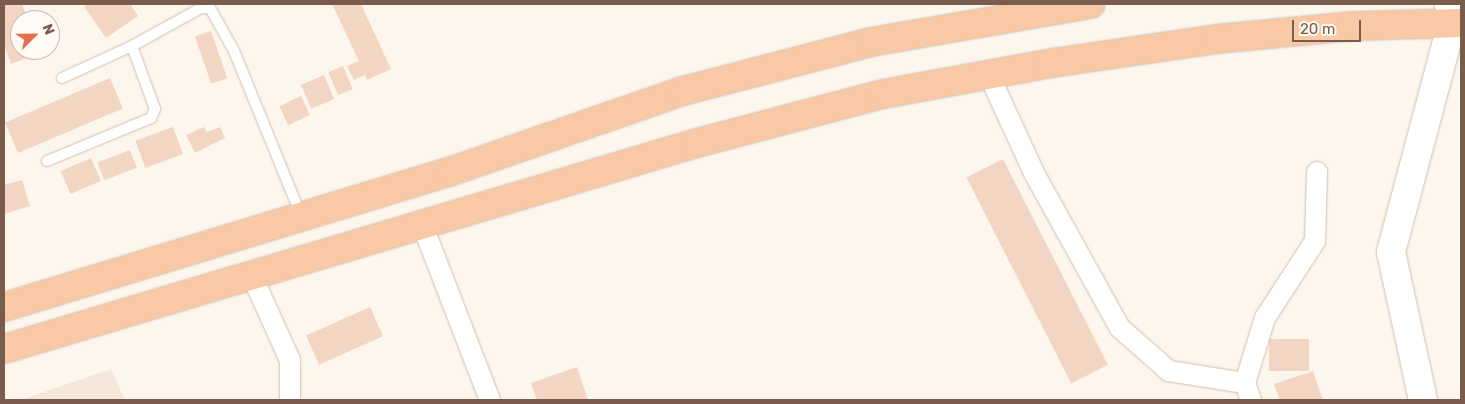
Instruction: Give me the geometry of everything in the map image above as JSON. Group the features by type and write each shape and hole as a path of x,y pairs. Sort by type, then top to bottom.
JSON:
{"highway":[{"path":"4,307 449,172 683,91 871,42 1091,4"},
{"path":"4,349 697,143 883,94 1216,39 1454,16"}],"main road":[{"path":"1423,400 1391,252 1454,16"}],"street":[{"path":"989,75 1034,173 1120,328 1168,371 1248,392 1265,318 1315,241 1317,172"},
{"path":"422,224 490,400"},
{"path":"252,276 290,360 290,400"}],"lane":[{"path":"62,78 132,46 201,8 210,8 234,51 302,216"},
{"path":"47,161 151,118 155,109 132,46"}],"shaded area":[{"path":"111,369 125,400 20,400"}],"building":[{"path":"4,4 22,4 24,10 10,10 10,60 22,60 11,64 4,45"},
{"path":"87,4 130,4 138,16 106,38 84,6"},
{"path":"332,4 361,4 391,69 367,80 365,75 354,80 347,66 359,61"},
{"path":"211,31 227,78 211,84 195,37"},
{"path":"343,66 353,89 338,95 328,72"},
{"path":"324,75 334,99 311,109 301,85"},
{"path":"110,78 123,108 18,153 5,123"},
{"path":"301,96 310,115 288,125 279,106"},
{"path":"173,127 183,154 145,168 135,141"},
{"path":"204,127 207,132 220,127 225,138 195,153 186,135"},
{"path":"130,150 137,168 104,180 97,163"},
{"path":"91,158 101,181 70,194 61,171"},
{"path":"1003,159 1108,365 1071,383 966,178"},
{"path":"22,180 30,206 4,214 4,185"},
{"path":"370,307 383,336 319,365 306,335"},
{"path":"1269,339 1309,339 1309,371 1269,371"},
{"path":"577,367 588,400 537,400 531,383"},
{"path":"1313,371 1323,400 1280,400 1274,384"}]}
